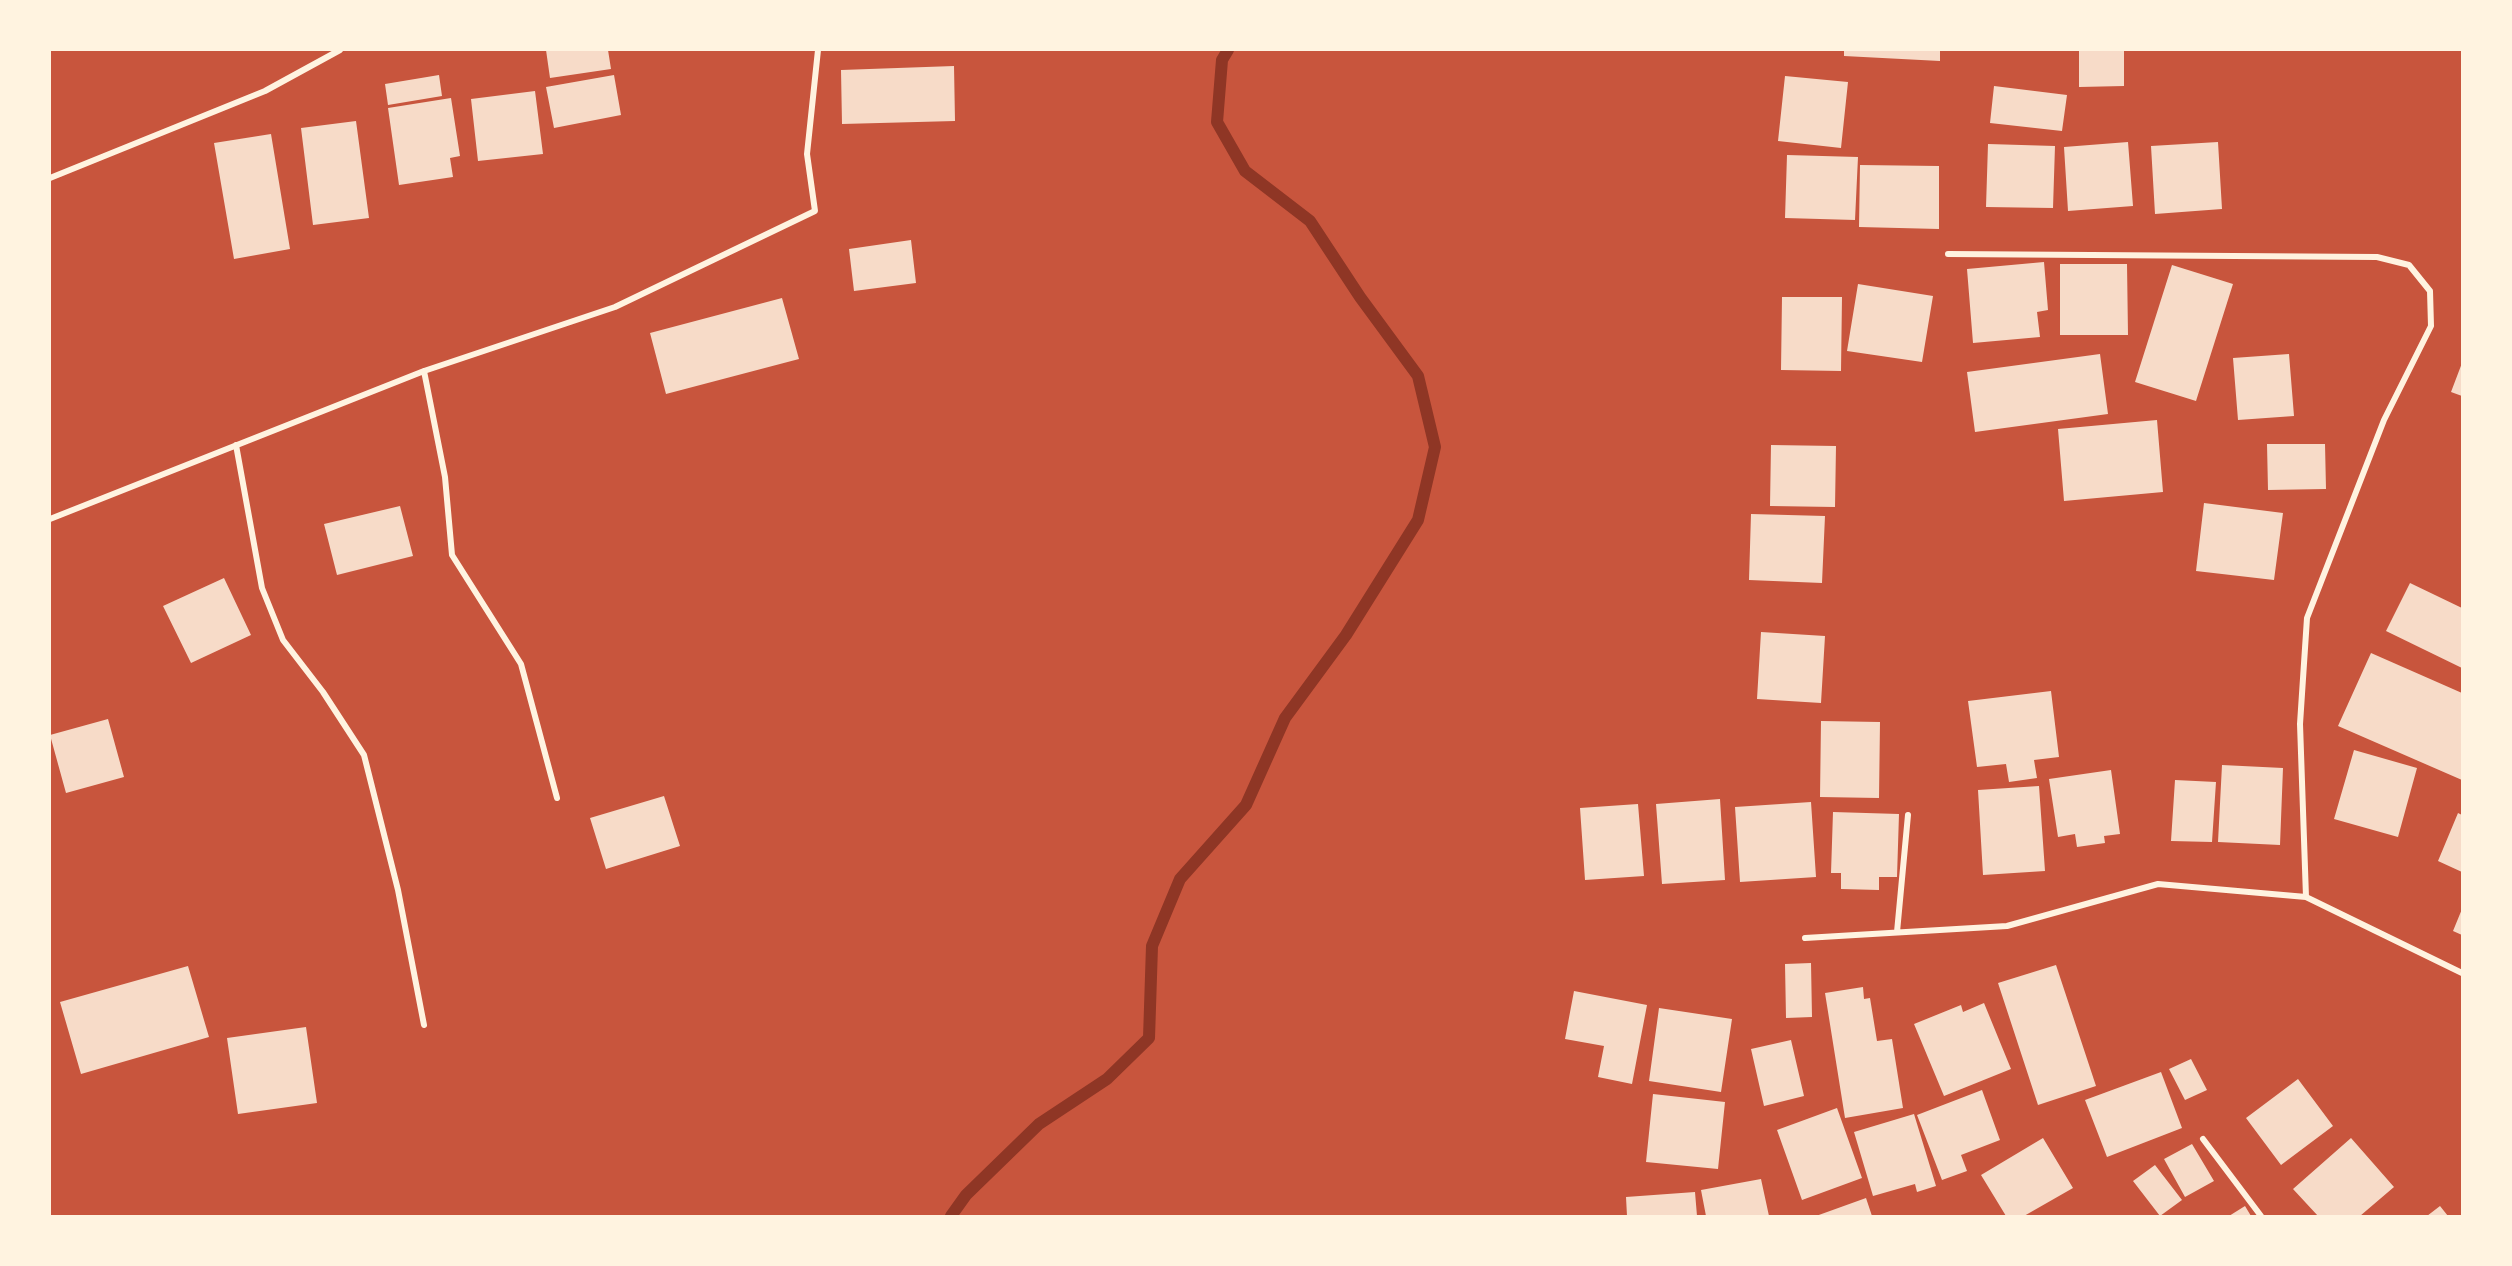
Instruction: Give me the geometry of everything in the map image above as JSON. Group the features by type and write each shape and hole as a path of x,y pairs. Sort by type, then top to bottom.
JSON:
{"street":[{"path":"50,178 265,91 340,50"},
{"path":"50,519 424,371 615,306 815,211 807,154 818,50"},
{"path":"1948,254 2377,257 2409,265 2430,291 2431,326 2384,420 2307,618 2300,724 2306,897"},
{"path":"424,371 445,477 452,555 521,664 557,798"},
{"path":"236,445 262,588 283,640 323,692 364,755 398,890 424,1025"},
{"path":"1897,932 1908,815"},
{"path":"1805,938 2007,926 2085,902 2158,884 2306,897 2463,973"},
{"path":"2203,1139 2261,1216"}],"building":[{"path":"546,50 608,50 611,69 550,78"},
{"path":"1844,50 1940,50 1940,61 1844,56"},
{"path":"2079,50 2124,50 2124,86 2079,87"},
{"path":"954,66 955,121 842,124 841,70"},
{"path":"439,75 442,96 388,105 385,84"},
{"path":"614,75 621,115 554,128 546,87"},
{"path":"1785,76 1848,82 1841,148 1778,141"},
{"path":"1994,86 2067,95 2062,131 1990,123"},
{"path":"535,91 543,154 478,161 471,99"},
{"path":"451,98 460,156 450,158 453,177 399,185 388,108"},
{"path":"356,121 369,218 313,225 301,128"},
{"path":"271,134 290,249 234,259 214,143"},
{"path":"2128,142 2133,206 2068,211 2064,147"},
{"path":"2218,142 2222,209 2155,214 2151,146"},
{"path":"1988,144 2055,146 2053,208 1986,207"},
{"path":"1787,155 1858,157 1855,220 1785,218"},
{"path":"1860,165 1939,166 1939,229 1859,227"},
{"path":"911,240 916,283 854,291 849,249"},
{"path":"2044,262 2048,310 2037,312 2040,337 1973,343 1967,269"},
{"path":"2060,264 2127,264 2128,335 2060,335"},
{"path":"2172,265 2233,284 2196,401 2135,382"},
{"path":"1858,284 1933,296 1922,362 1847,351"},
{"path":"1782,297 1842,297 1841,371 1781,370"},
{"path":"782,298 799,359 666,394 650,333"},
{"path":"2100,354 2108,414 1975,432 1967,372"},
{"path":"2289,354 2294,416 2238,420 2233,358"},
{"path":"2462,363 2462,396 2451,392"},
{"path":"2157,420 2163,492 2064,501 2058,429"},
{"path":"2267,444 2325,444 2326,489 2268,490"},
{"path":"1771,445 1836,446 1835,507 1770,506"},
{"path":"2204,503 2283,513 2274,580 2196,571"},
{"path":"400,506 413,556 337,575 324,524"},
{"path":"1751,514 1825,516 1822,583 1749,580"},
{"path":"224,578 251,635 191,663 163,606"},
{"path":"2410,583 2462,608 2462,668 2386,631"},
{"path":"1761,632 1825,636 1821,703 1757,699"},
{"path":"2371,653 2462,693 2462,780 2338,726"},
{"path":"2051,691 2059,757 2034,760 2037,778 2009,782 2006,764 1977,767 1968,701"},
{"path":"108,719 124,777 66,793 50,735"},
{"path":"1821,721 1880,722 1879,798 1820,797"},
{"path":"2354,750 2417,768 2398,837 2334,819"},
{"path":"2222,765 2283,768 2280,845 2218,842"},
{"path":"2111,770 2120,834 2104,836 2105,843 2077,847 2075,834 2058,837 2049,779"},
{"path":"2175,780 2216,782 2212,842 2171,841"},
{"path":"2039,786 2045,871 1983,875 1978,790"},
{"path":"664,796 680,846 606,869 590,818"},
{"path":"1720,799 1725,880 1662,884 1656,804"},
{"path":"1811,802 1816,877 1740,882 1735,807"},
{"path":"1638,804 1644,876 1585,880 1580,808"},
{"path":"1833,812 1899,814 1897,877 1879,877 1879,890 1841,889 1841,873 1831,873"},
{"path":"2458,813 2462,815 2462,872 2438,861"},
{"path":"2462,909 2462,935 2453,931"},
{"path":"1811,963 1812,1017 1786,1018 1785,964"},
{"path":"2056,965 2096,1086 2038,1105 1998,983"},
{"path":"188,966 209,1037 81,1074 60,1002"},
{"path":"1863,987 1864,999 1870,998 1877,1041 1892,1039 1903,1108 1845,1118 1825,993"},
{"path":"1574,991 1647,1005 1632,1084 1598,1077 1604,1046 1565,1039"},
{"path":"1984,1003 2011,1069 1944,1096 1914,1024 1961,1005 1963,1012"},
{"path":"1659,1008 1732,1019 1721,1092 1649,1081"},
{"path":"306,1027 317,1103 238,1114 227,1038"},
{"path":"1791,1040 1804,1096 1764,1106 1751,1049"},
{"path":"2191,1059 2207,1090 2185,1100 2169,1069"},
{"path":"2161,1072 2182,1128 2107,1157 2085,1100"},
{"path":"2298,1079 2333,1126 2281,1165 2246,1118"},
{"path":"1982,1090 2000,1140 1961,1155 1967,1171 1942,1180 1917,1115"},
{"path":"1653,1094 1725,1102 1718,1169 1646,1162"},
{"path":"1837,1108 1862,1178 1802,1200 1777,1130"},
{"path":"1914,1114 1936,1186 1917,1192 1915,1184 1873,1196 1854,1132"},
{"path":"2043,1138 2073,1188 2024,1216 2006,1216 1981,1175"},
{"path":"2351,1138 2394,1187 2360,1216 2318,1216 2293,1189"},
{"path":"2192,1144 2214,1181 2185,1197 2164,1159"},
{"path":"2155,1165 2182,1200 2160,1216 2133,1181"},
{"path":"1761,1179 1769,1216 1706,1216 1701,1190"},
{"path":"1695,1192 1697,1216 1627,1216 1626,1197"},
{"path":"1866,1198 1872,1216 1816,1216"},
{"path":"2245,1206 2251,1216 2229,1216"},
{"path":"2440,1206 2448,1216 2427,1216"}],"waterway":[{"path":"951,1216 966,1195 1039,1124 1107,1079 1149,1038 1152,946 1180,879 1246,805 1285,718 1346,635 1418,520 1435,447 1418,376 1360,297 1310,221 1245,171 1217,122 1222,60 1228,50"}]}
